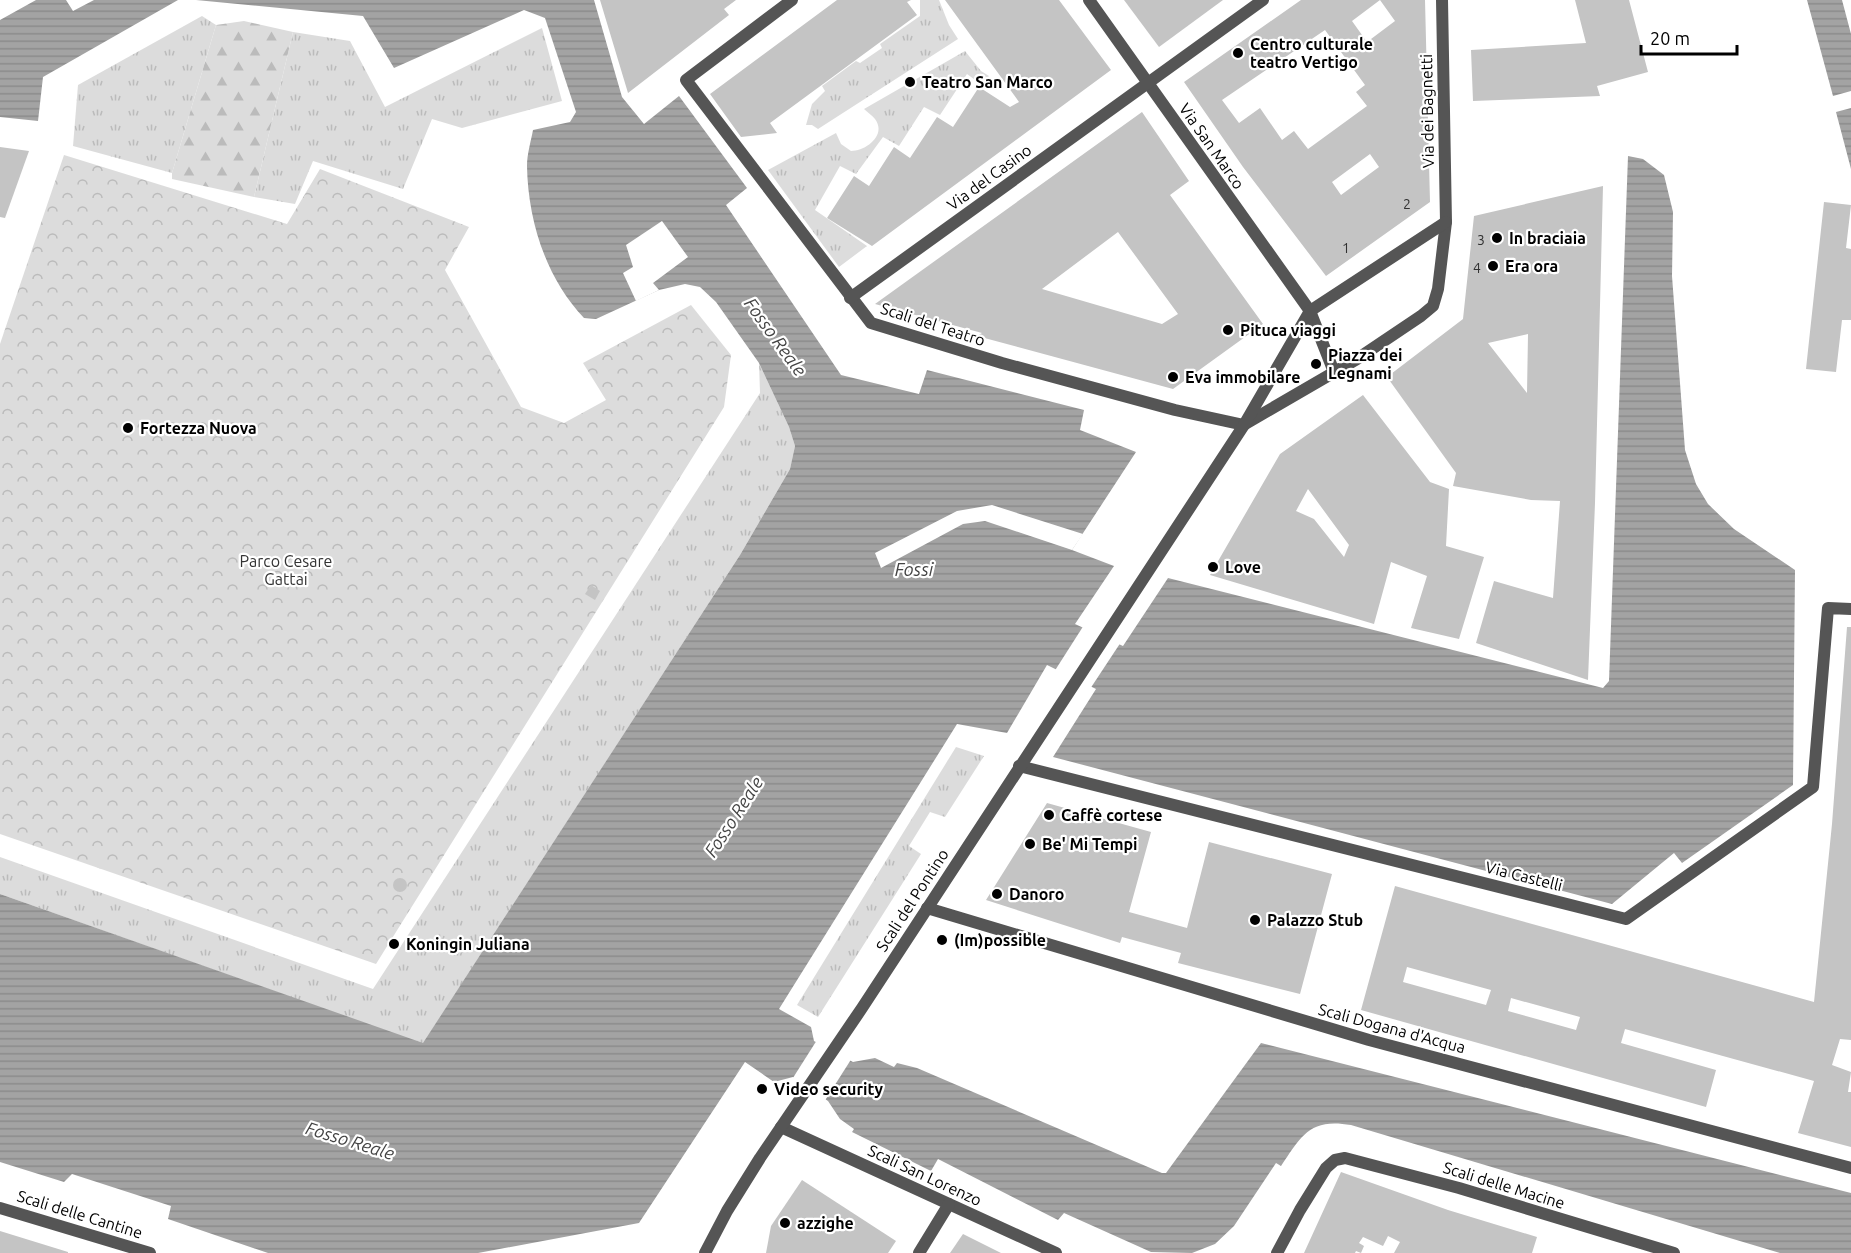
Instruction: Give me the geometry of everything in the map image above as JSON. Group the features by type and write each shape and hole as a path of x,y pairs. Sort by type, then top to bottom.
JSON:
{"street":[{"name":"Scali del Teatro","path":"792,0 686,80 871,324 1175,410 1244,425"},
{"name":"Via San Marco","path":"1089,0 1310,311"},
{"name":"Via del Casino","path":"850,298 1263,0"},
{"name":"Via dei Bagnetti","path":"1442,0 1446,222"},
{"path":"1244,425 1310,311 1446,222"},
{"path":"1244,425 1357,359 1433,306 1438,289 1446,222"},
{"path":"1310,311 1334,372"},
{"name":"Scali del Pontino","path":"705,1253 727,1211 781,1127 1244,425"},
{"name":"Via Castelli","path":"1023,760 1626,918 1813,787 1828,608 1851,609"},
{"name":"Scali Dogana d'Acqua","path":"927,908 1369,1040 1851,1168"},
{"name":"Scali San Lorenzo","path":"781,1127 1056,1253"},
{"name":"Scali delle Macine","path":"1277,1253 1326,1168 1340,1158 1358,1160 1459,1188 1674,1253"},
{"path":"919,1253 949,1204"},
{"name":"Scali delle Cantine","path":"0,1208 150,1253"}],"green space":[{"path":"920,0 939,0 949,25 958,39 818,129 812,125 806,125 812,104 825,91 822,86 856,61 860,63 882,48 880,44 920,16"},
{"path":"202,16 216,25 172,173 73,146 78,85"},
{"path":"244,21 293,32 254,197 172,179 216,25"},
{"path":"542,28 562,101 462,128 432,119 403,189 313,161 295,204 254,197 293,32 350,41 385,107"},
{"path":"965,51 981,71 989,76 982,85 967,74 940,115 924,107 899,146 883,137 856,174 840,166 815,210 867,246 839,267 768,170 836,133 841,144 851,151 868,145 877,136 878,125 864,109"},
{"name":"Parco Cesare Gattai","path":"64,155 287,224 320,169 469,227 445,270 521,407 564,423 606,400 583,363 691,305 731,355 724,407 376,964 0,834 0,344"},
{"path":"759,363 789,427 795,446 790,469 740,555 423,1044 0,894 0,857 373,989 760,393"},
{"path":"956,747 984,756 945,817 930,812 909,846 921,854 818,1017 797,1005"}],"water":[{"path":"36,0 66,0 73,11 94,0 178,0 43,77 38,121 0,117 0,20"},
{"name":"Fossi","path":"196,0 594,0 622,97 644,124 679,96 747,188 726,205 841,375 919,394 927,370 1084,410 1080,430 1136,452 1072,550 1114,566 1075,624 1123,646 1168,578 1603,688 1609,681 1628,156 1643,159 1664,175 1673,212 1672,276 1685,450 1696,484 1708,504 1734,529 1795,570 1793,785 1682,863 1674,853 1612,904 1053,757 1096,689 1047,665 1007,733 957,724 779,1009 811,1027 814,1041 853,1062 875,1058 894,1067 897,1063 917,1068 1162,1173 1166,1173 1261,1043 1851,1193 1851,1253 1780,1253 1351,1125 1337,1123 1326,1124 1308,1131 1281,1166 1276,1163 1234,1226 1215,1244 1192,1253 1151,1252 1064,1213 1058,1220 938,1159 931,1171 852,1132 854,1129 840,1119 828,1101 793,1077 774,1082 745,1062 639,1223 478,1253 268,1253 168,1219 171,1206 72,1174 64,1182 0,1162 0,894 423,1043 740,555 790,469 795,446 789,427 759,363 716,302 700,287 685,284 659,290 596,319 584,318 559,285 535,228 528,187 527,161 533,130 570,122 576,112 545,18 524,10 394,68 363,16"},
{"path":"1807,0 1842,0 1851,34 1851,91 1833,96"},
{"path":"1851,108 1851,169 1836,112"}],"pier":[{"path":"662,221 688,257 653,283 659,290 636,301 623,273 633,267 626,245"},
{"path":"992,505 1083,534 1072,550 985,521 963,524 881,568 875,553 957,511"},
{"path":"1084,625 1121,642 1090,689 1054,672"},
{"path":"817,1040 852,1058 824,1102 791,1081"}],"building":[{"path":"600,0 736,0 724,9 729,15 628,93"},
{"path":"837,0 911,0 907,2 917,15 770,123 777,133 741,137 710,94"},
{"path":"945,0 1059,0 1111,70 872,246 827,218 854,176 869,186 894,147 910,158 937,117 953,127 979,87 1010,107 1019,102"},
{"path":"1124,0 1223,0 1159,47"},
{"path":"1301,0 1380,0 1425,0 1430,202 1326,276 1243,167 1184,82","holes":["1380,0 1395,21 1367,42 1352,21","1325,30 1365,85 1356,92 1367,106 1308,149 1294,131 1282,140 1260,108 1239,123 1222,100","1370,154 1379,167 1341,195 1332,182"]},
{"path":"1575,0 1629,0 1648,72 1597,86 1600,96 1473,101 1471,50 1586,43"},
{"path":"1142,112 1189,181 1170,195 1263,324 1173,389 977,336 982,333 875,304","holes":["1118,232 1178,314 1162,324 1042,289"]},
{"path":"0,147 29,151 5,218 0,217"},
{"path":"1603,186 1588,680 1476,643 1494,581 1553,598 1560,501 1531,500 1453,486 1456,473 1387,377 1463,319 1474,216","holes":["1528,334 1527,393 1488,343"]},
{"path":"1824,202 1851,205 1846,248 1851,249 1851,320 1842,320 1836,372 1806,369"},
{"path":"1363,395 1430,482 1449,489 1446,546 1484,557 1459,639 1411,628 1427,576 1391,562 1374,624 1210,575 1280,454","holes":["1308,489 1349,545 1344,557 1314,519 1296,511"]},
{"path":"591,585 600,591 595,600 585,594"},
{"path":"1847,627 1851,627 1851,1040 1840,1039 1832,1065 1851,1072 1848,1092 1851,1092 1851,1147 1798,1133 1814,1081 1625,1029 1621,1043 1716,1070 1706,1107 1361,1010 1395,886 1814,1002 1832,824","holes":["1407,967 1491,990 1486,1005 1403,982","1511,998 1580,1017 1576,1030 1508,1011"]},
{"path":"1047,803 1151,832 1129,912 1187,928 1209,842 1332,874 1300,994 1178,963 1181,953 1122,937 1120,943 986,900"},
{"path":"400,878 405,880 407,885 405,890 400,892 395,890 393,885 395,880"},
{"path":"1341,1172 1448,1210 1537,1237 1532,1253 1394,1253 1400,1242 1388,1236 1383,1246 1363,1237 1359,1243 1364,1246 1361,1253 1356,1251 1355,1253 1304,1253"},
{"path":"802,1180 896,1241 888,1253 766,1253 771,1226"},
{"path":"0,1231 68,1252 68,1253 0,1253"},
{"path":"963,1234 1001,1253 950,1253"}],"place":[{"name":"Centro culturale teatro Vertigo","path":"1238,53"},
{"name":"Teatro San Marco","path":"910,82"},
{"name":"In braciaia","path":"1497,238"},
{"name":"Era ora","path":"1493,266"},
{"name":"Pituca viaggi","path":"1228,330"},
{"name":"Piazza dei Legnami","path":"1316,364"},
{"name":"Eva immobilare","path":"1173,377"},
{"name":"Fortezza Nuova","path":"128,428"},
{"name":"Love","path":"1213,567"},
{"name":"Caffè cortese","path":"1049,815"},
{"name":"Be' Mi Tempi","path":"1030,844"},
{"name":"Danoro","path":"997,894"},
{"name":"Palazzo Stub","path":"1255,920"},
{"name":"(Im)possible","path":"942,940"},
{"name":"Koningin Juliana","path":"394,944"},
{"name":"Video security","path":"762,1089"},
{"name":"azzighe","path":"785,1223"}],"water label":[{"name":"Fosso Reale","path":"775,337"},
{"name":"Fosso Reale","path":"734,817"},
{"name":"Fosso Reale","path":"350,1141"}]}
